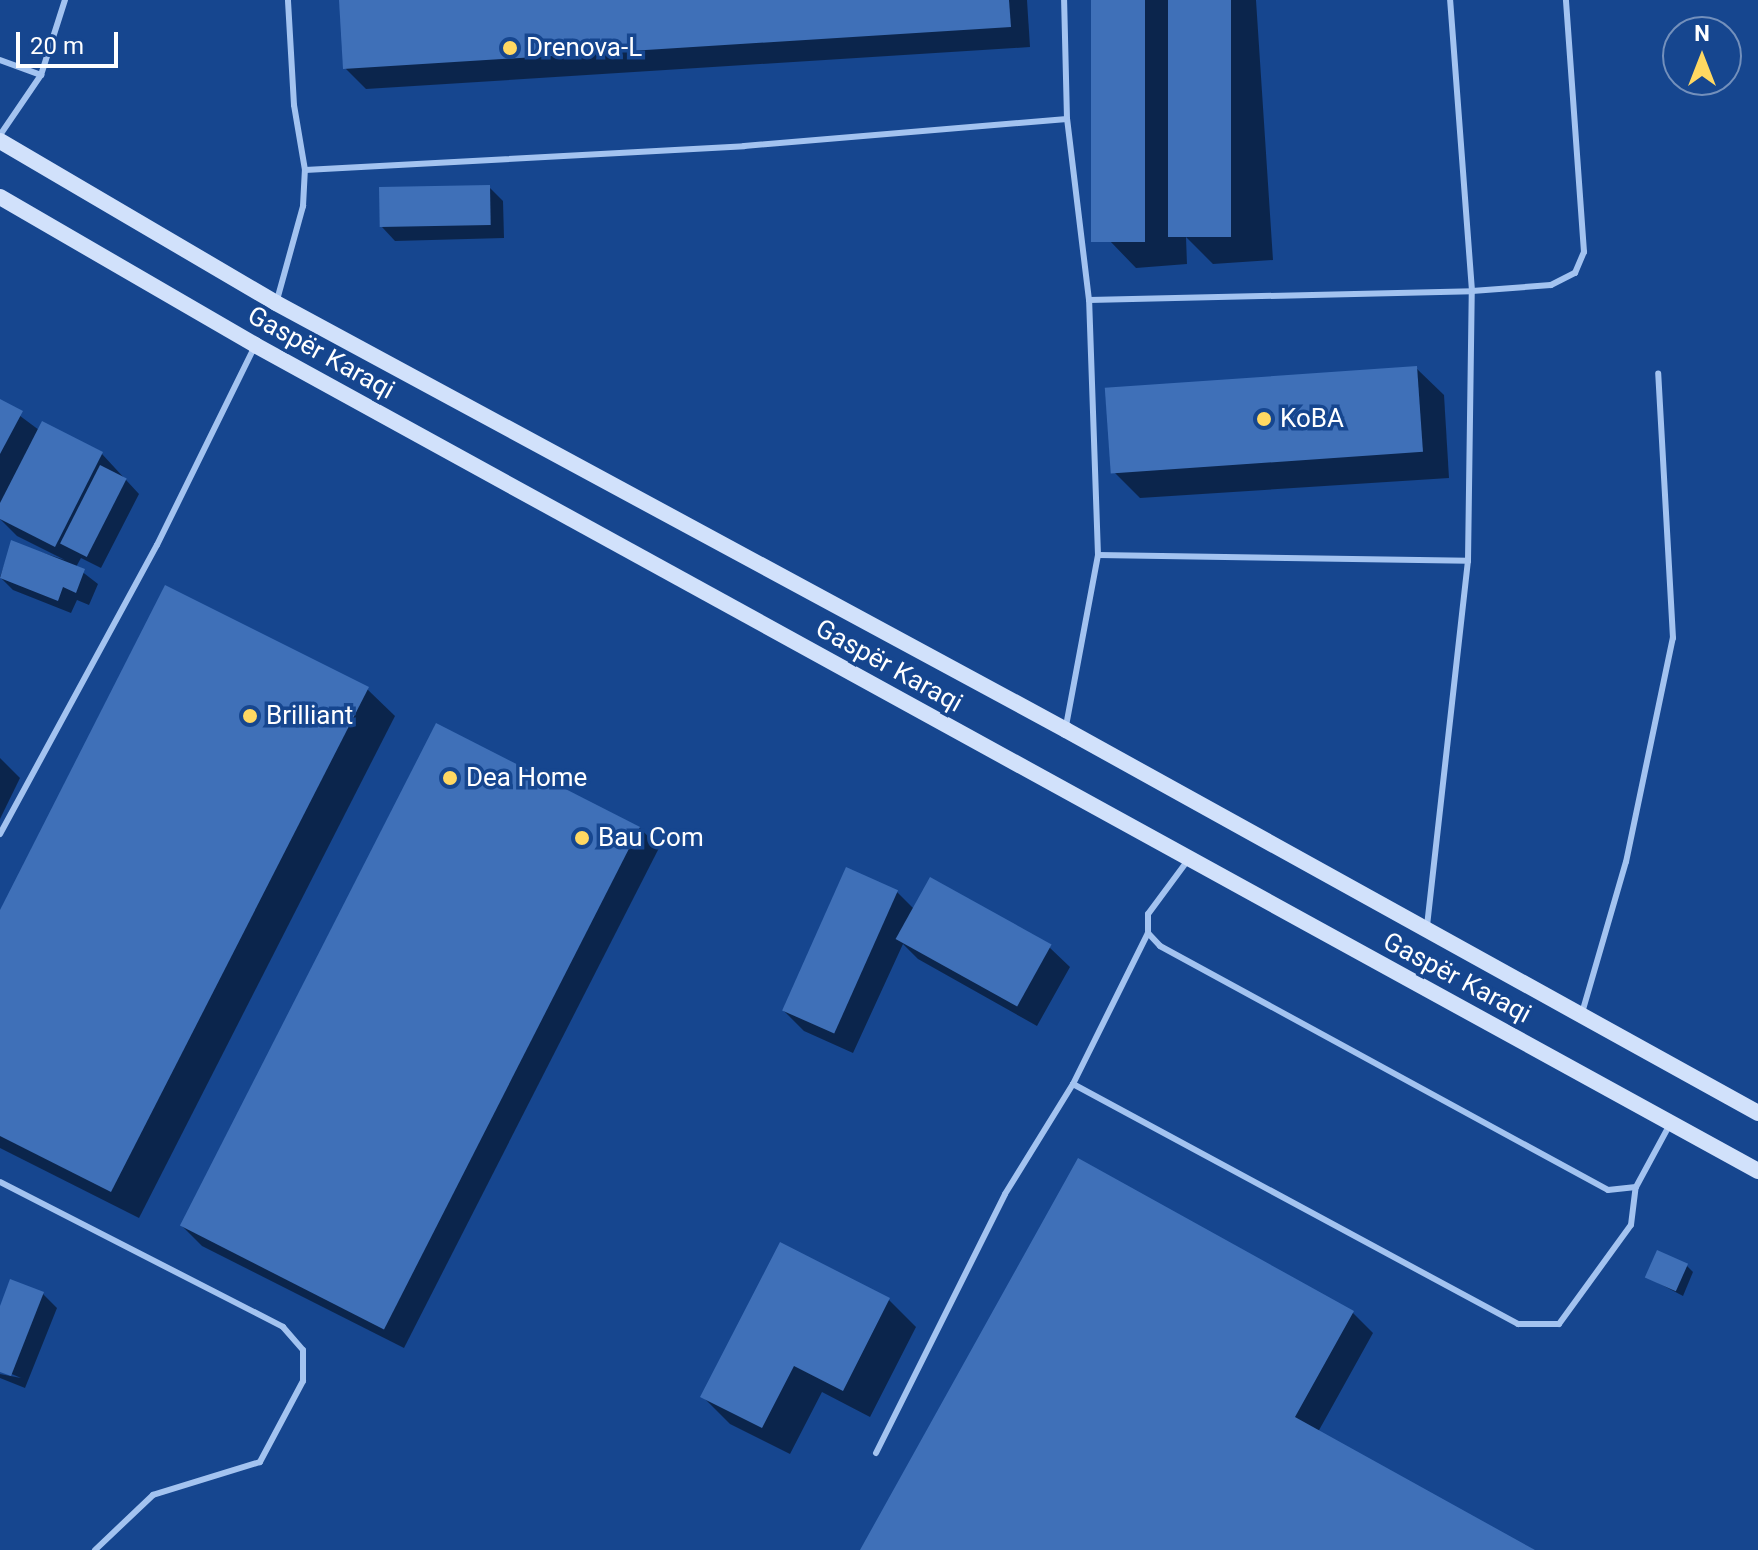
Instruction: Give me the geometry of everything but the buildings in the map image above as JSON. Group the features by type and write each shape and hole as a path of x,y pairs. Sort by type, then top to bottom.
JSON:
{"main road":[{"name":"Gaspër Karaqi","path":"0,138 276,303 1066,730 1426,933 1758,1113"},
{"name":"Gaspër Karaqi","path":"0,197 255,345 1758,1171"}],"lane":[{"path":"0,138 41,75 65,0"},
{"path":"276,303 303,206 305,170 294,105 288,0"},
{"path":"1064,0 1067,119 1089,300 1098,555 1066,730"},
{"path":"1426,933 1468,561 1472,291 1450,0"},
{"path":"1089,300 1472,291 1551,285 1575,273 1584,252 1566,0"},
{"path":"0,60 41,75"},
{"path":"305,170 744,146 1067,119"},
{"path":"0,834 157,545 255,345"},
{"path":"1581,1016 1626,862 1673,638 1658,373"},
{"path":"1098,555 1468,561"},
{"path":"876,1453 1005,1194 1073,1084 1148,933 1148,914 1188,860"},
{"path":"1148,933 1160,946 1608,1190 1636,1187"},
{"path":"1073,1084 1518,1324 1559,1324 1631,1225 1636,1187 1671,1122"},
{"path":"0,1182 283,1327 303,1350 303,1381 272,1448 260,1462 153,1495 95,1550"}],"place":[{"name":"Drenova-L","path":"510,48"},
{"name":"KoBA","path":"1264,419"},
{"name":"Brilliant","path":"250,716"},
{"name":"Dea Home","path":"450,778"},
{"name":"Bau Com","path":"582,838"}]}
